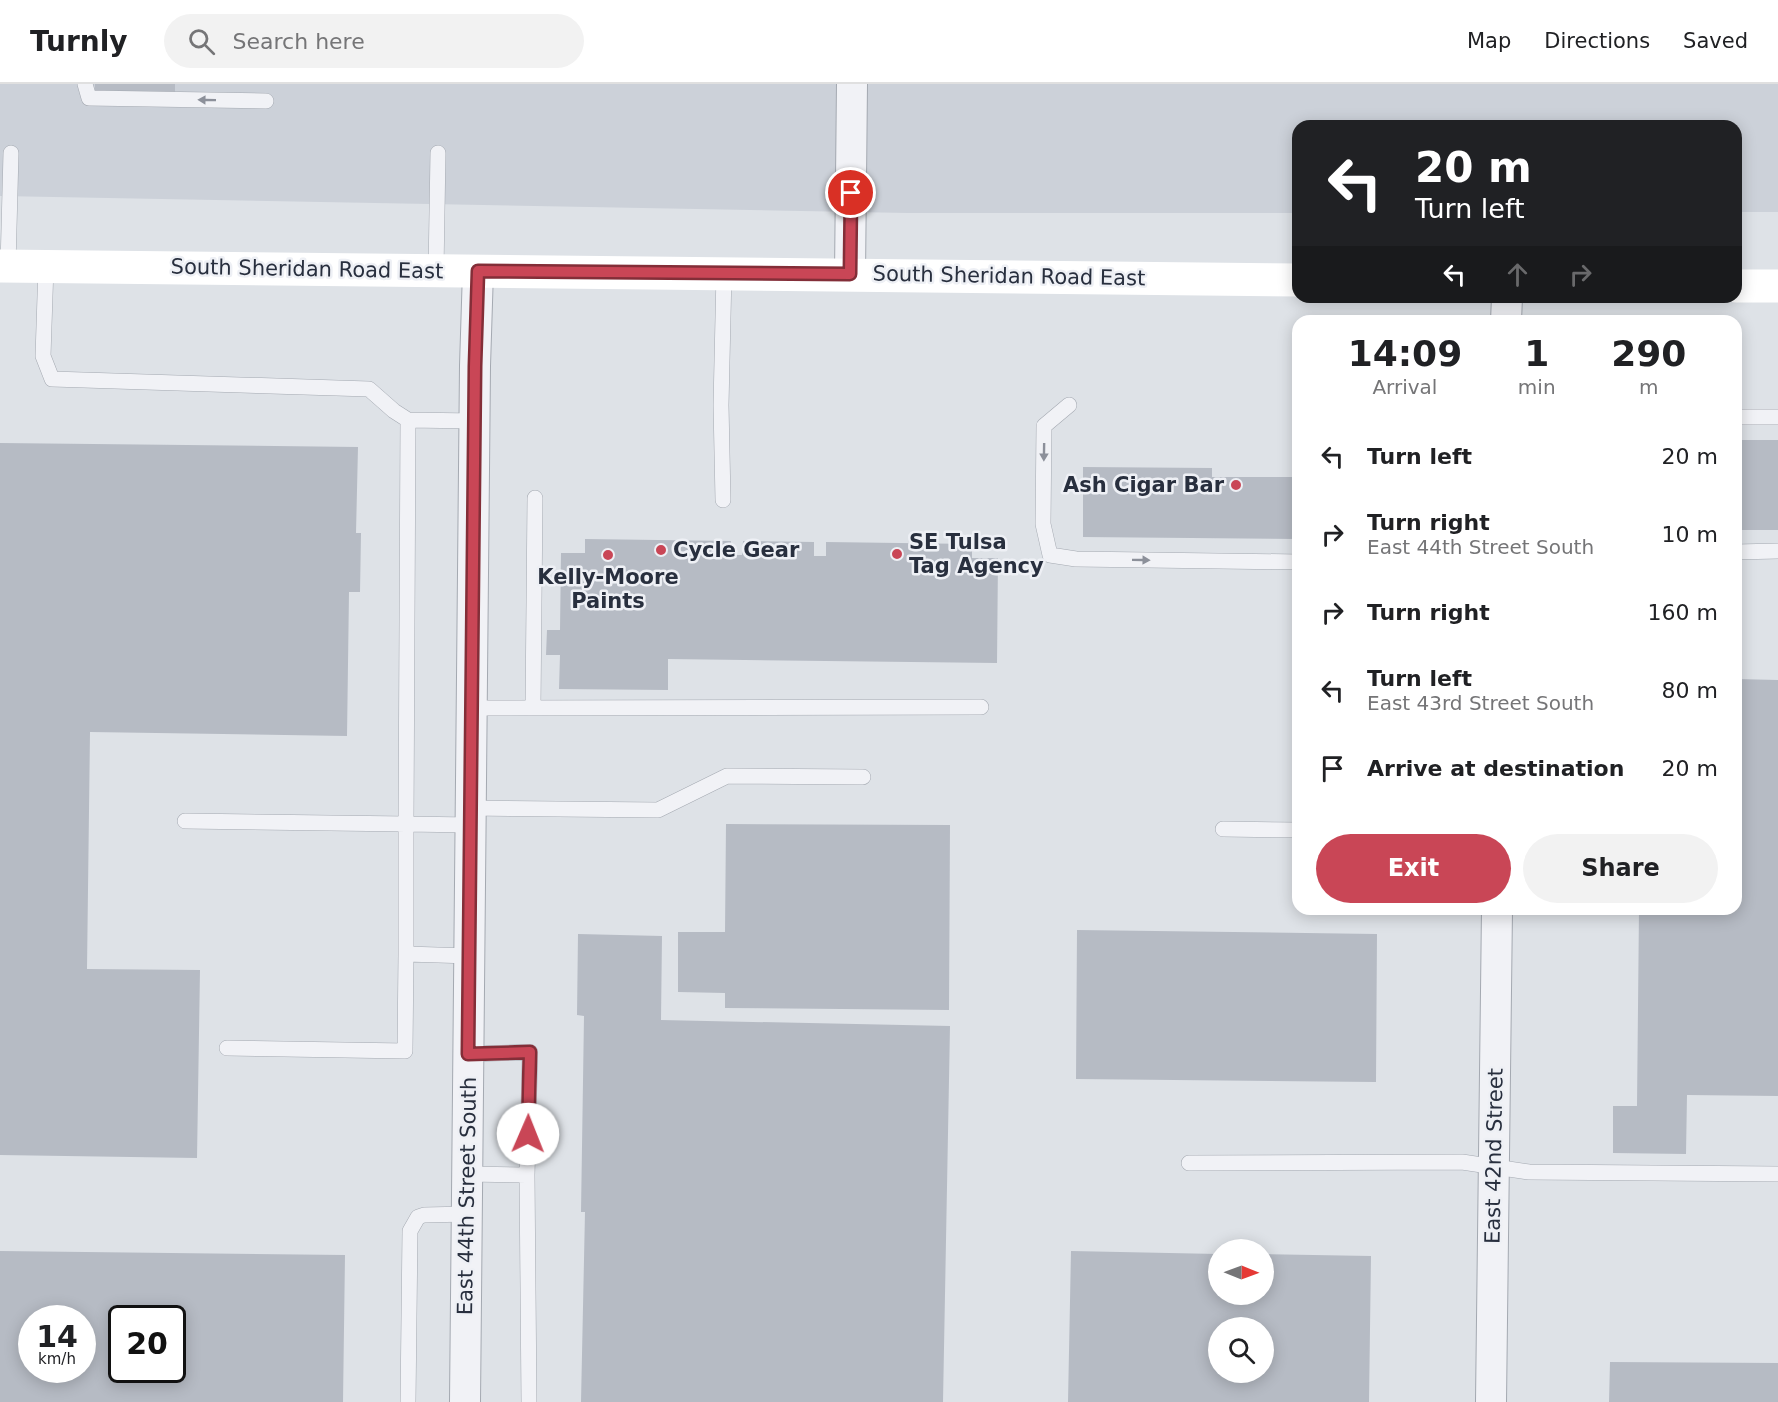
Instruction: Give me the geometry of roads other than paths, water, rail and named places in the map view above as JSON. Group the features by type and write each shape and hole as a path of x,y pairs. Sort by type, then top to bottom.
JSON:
{"main road":[{"name":"South Sheridan Road East","path":"4,266 1292,280"},
{"path":"1742,286 1778,286"}],"street":[{"path":"850,274 852,84"},
{"name":"East 44th Street South","path":"465,1402 471,708 478,271"},
{"name":"East 42nd Street","path":"1491,1402 1497,915"}],"lane":[{"path":"85,84 89,98 266,101"},
{"path":"4,266 11,153"},
{"path":"436,271 438,153"},
{"path":"46,266 43,356 52,379 369,389 393,411 408,420 475,421"},
{"path":"723,500 724,273"},
{"path":"1069,405 1044,426 1043,524 1050,555 1076,559 1292,562"},
{"path":"1742,417 1778,417"},
{"path":"227,1048 405,1051 408,420"},
{"path":"533,707 536,498"},
{"path":"1742,552 1778,551"},
{"path":"471,708 981,707"},
{"path":"185,821 406,824 470,817 658,810 727,776 863,777"},
{"path":"1222,829 1292,830"},
{"path":"406,954 470,956"},
{"path":"468,1054 530,1052 527,1175 529,1402"},
{"path":"1189,1163 1462,1162 1529,1172 1778,1174"},
{"path":"468,1174 527,1175"},
{"path":"408,1402 410,1231 418,1217 424,1215 468,1214"}],"place":[{"name":"Ash Cigar Bar","path":"1236,485"},
{"name":"Cycle Gear","path":"661,550"},
{"name":"SE Tulsa Tag Agency","path":"897,554"},
{"name":"Kelly-Moore Paints","path":"608,555"}]}
